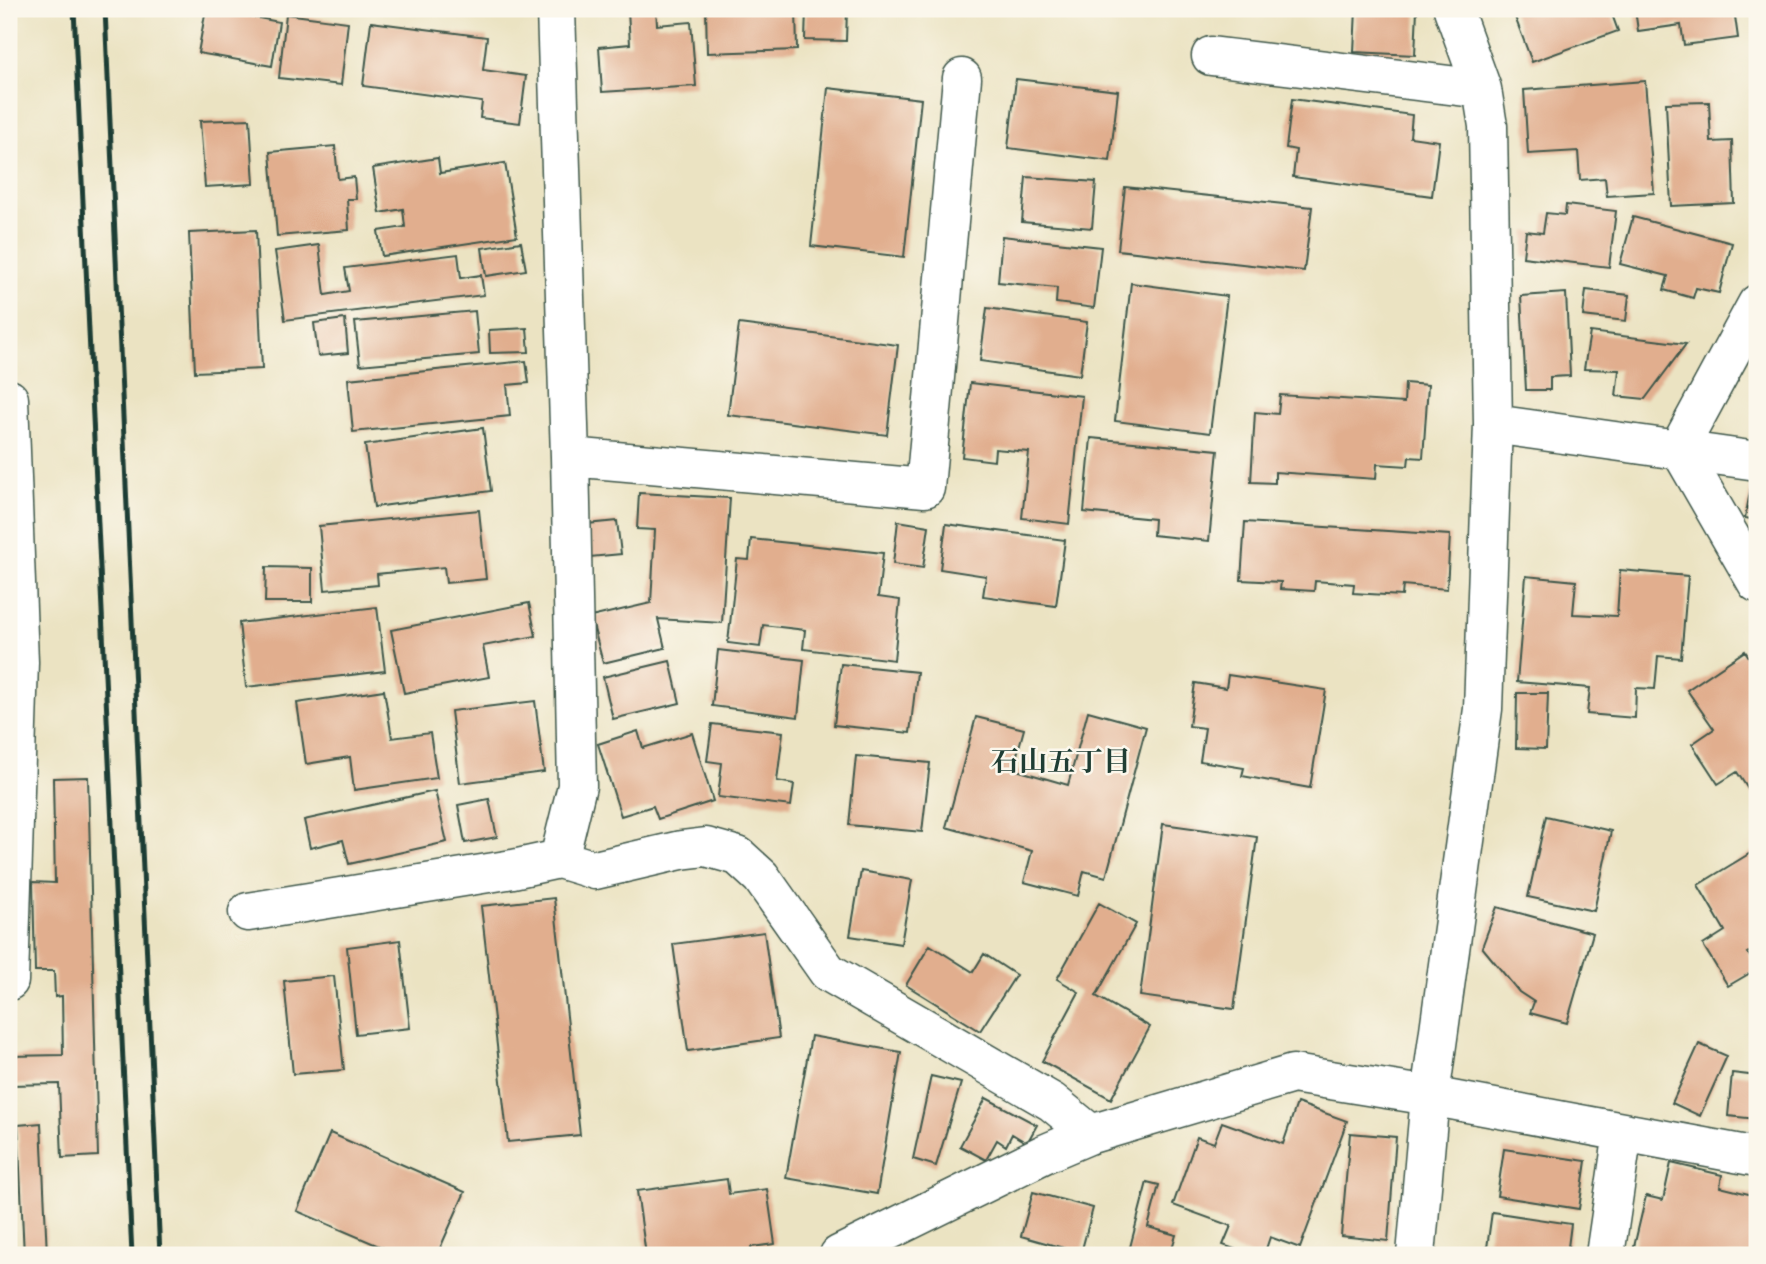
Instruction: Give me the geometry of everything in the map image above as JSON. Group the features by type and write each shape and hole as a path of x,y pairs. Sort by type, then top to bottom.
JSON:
{"street":[{"path":"556,9 577,786 559,859"},
{"path":"1416,1255 1430,1096 1483,709 1493,424 1488,126 1482,89 1453,9"},
{"path":"1211,55 1482,89"},
{"path":"570,457 925,488 962,78"},
{"path":"1679,448 1757,304"},
{"path":"9,400 19,662 9,981"},
{"path":"1493,424 1757,461"},
{"path":"1679,448 1757,583"},
{"path":"248,912 513,869 559,859 596,870 681,850 706,847 738,856 761,877 828,972 1052,1102 1091,1134"},
{"path":"839,1255 1031,1160 1091,1134 1293,1074 1430,1096 1757,1157"},
{"path":"1605,1255 1623,1132"}],"building":[{"path":"206,9 225,9 224,11 279,22 272,66 198,53"},
{"path":"656,9 657,25 691,22 696,86 602,92 599,47 630,44 628,10"},
{"path":"706,9 796,9 797,50 707,53"},
{"path":"806,9 847,9 846,41 805,40"},
{"path":"1130,9 1160,9 1160,11 1130,13"},
{"path":"1356,9 1417,9 1415,55 1354,52"},
{"path":"1512,9 1610,9 1618,31 1532,62"},
{"path":"1635,9 1734,9 1738,38 1684,45 1681,25 1638,31"},
{"path":"286,14 348,22 341,85 279,78"},
{"path":"371,22 487,37 483,70 526,76 520,123 480,118 482,102 363,86"},
{"path":"1016,79 1118,91 1110,161 1008,148"},
{"path":"1645,81 1654,193 1607,196 1605,178 1580,180 1578,151 1528,154 1524,90"},
{"path":"828,88 921,99 904,257 811,246"},
{"path":"1292,99 1412,115 1410,137 1439,141 1432,196 1293,177 1296,150 1286,148"},
{"path":"1709,102 1711,142 1732,141 1734,203 1671,206 1666,103"},
{"path":"250,119 254,184 205,187 200,121"},
{"path":"335,146 338,179 354,177 356,199 347,199 349,230 277,236 270,152"},
{"path":"438,158 440,173 505,163 517,236 382,256 378,231 405,227 403,209 380,213 373,168"},
{"path":"1026,177 1096,182 1092,228 1022,222"},
{"path":"1125,187 1312,207 1304,271 1118,250"},
{"path":"1566,205 1616,211 1609,267 1523,257 1526,231 1543,233 1546,213 1565,215"},
{"path":"1633,217 1732,243 1719,293 1696,288 1693,298 1664,290 1668,276 1620,264"},
{"path":"256,230 262,369 195,372 189,233"},
{"path":"1002,236 1101,247 1094,308 1056,303 1057,288 998,282"},
{"path":"521,242 526,270 486,276 482,248"},
{"path":"319,245 325,295 349,291 345,268 458,254 461,278 481,275 484,295 285,320 275,251"},
{"path":"1131,283 1227,296 1210,433 1115,421"},
{"path":"1586,290 1629,295 1626,321 1583,316"},
{"path":"1566,293 1570,376 1550,377 1550,390 1526,390 1521,296"},
{"path":"987,308 1087,322 1080,375 980,361"},
{"path":"475,311 479,354 360,365 355,322"},
{"path":"345,319 348,353 318,356 314,323"},
{"path":"739,324 898,345 887,435 728,415"},
{"path":"527,328 529,352 490,353 489,330"},
{"path":"1590,332 1686,344 1645,399 1616,396 1619,370 1584,369"},
{"path":"526,361 529,383 507,385 510,416 353,432 348,379"},
{"path":"970,383 1082,396 1069,524 1022,518 1029,452 995,449 994,461 962,457"},
{"path":"1405,383 1428,385 1423,458 1409,457 1408,466 1377,464 1376,479 1275,472 1275,483 1251,482 1255,412 1278,414 1280,395 1404,403"},
{"path":"483,428 491,491 374,507 365,445"},
{"path":"1091,438 1218,450 1209,541 1153,535 1154,519 1084,512"},
{"path":"1751,487 1757,489 1757,520 1745,518"},
{"path":"639,493 730,498 722,623 658,619 665,648 603,663 591,617 651,603 655,530 637,529"},
{"path":"479,510 486,579 446,583 444,567 377,574 378,585 325,590 319,526"},
{"path":"617,521 621,554 590,557 587,524"},
{"path":"898,521 929,526 923,568 893,564"},
{"path":"1245,522 1450,535 1447,589 1403,585 1402,596 1353,593 1354,584 1315,581 1314,591 1280,589 1281,582 1241,580"},
{"path":"946,524 1065,540 1056,606 983,596 986,576 940,569"},
{"path":"751,539 883,553 878,597 900,600 894,660 803,649 805,630 763,625 760,647 728,643 737,559 749,560"},
{"path":"266,567 312,568 312,602 265,602"},
{"path":"1620,570 1688,576 1681,658 1658,656 1655,689 1636,688 1635,718 1587,714 1590,688 1517,682 1526,576 1576,581 1573,614 1617,616"},
{"path":"529,603 536,636 483,646 489,677 404,693 391,630"},
{"path":"377,607 385,671 246,687 239,623"},
{"path":"718,650 804,660 798,717 712,706"},
{"path":"1745,651 1753,663 1757,661 1757,803 1737,772 1718,784 1692,744 1714,729 1687,690"},
{"path":"670,661 680,703 613,719 603,677"},
{"path":"841,664 917,672 910,733 834,725"},
{"path":"1228,675 1326,690 1310,788 1242,776 1244,768 1200,761 1205,728 1189,726 1195,683 1226,688"},
{"path":"384,690 392,738 430,733 437,778 354,790 350,757 306,764 297,703"},
{"path":"1517,693 1548,693 1546,749 1516,748"},
{"path":"535,701 544,772 460,783 451,711"},
{"path":"1088,711 1146,727 1106,877 1084,871 1078,896 1024,882 1032,851 946,827 976,717 1024,729 1013,769 1068,785"},
{"path":"712,724 783,732 777,781 794,784 791,806 718,797 722,763 707,761"},
{"path":"638,731 643,748 692,733 713,801 658,819 653,806 621,816 598,744"},
{"path":"856,756 930,763 922,832 849,825"},
{"path":"88,777 98,1156 62,1158 59,1084 9,1085 9,1056 63,1055 62,996 55,997 54,971 35,971 33,882 55,883 53,778"},
{"path":"435,791 447,842 349,864 343,840 310,848 304,820"},
{"path":"489,799 497,837 465,843 458,805"},
{"path":"1546,816 1611,831 1594,911 1528,897"},
{"path":"1163,824 1257,837 1234,1009 1140,996"},
{"path":"1757,849 1757,948 1748,953 1757,969 1728,986 1703,945 1725,931 1698,885"},
{"path":"861,871 912,880 901,944 850,936"},
{"path":"554,898 580,1135 508,1142 481,906"},
{"path":"1099,903 1136,924 1096,996 1150,1027 1111,1099 1042,1061 1079,992 1057,979"},
{"path":"1497,907 1593,933 1567,1023 1530,1013 1534,1002 1519,992 1482,947"},
{"path":"764,932 779,1038 688,1051 673,944"},
{"path":"400,940 410,1028 356,1034 347,947"},
{"path":"930,945 973,972 984,954 1016,975 980,1031 906,985"},
{"path":"334,976 344,1070 293,1074 284,981"},
{"path":"811,1036 901,1052 877,1194 786,1178"},
{"path":"1699,1044 1727,1056 1700,1116 1672,1103"},
{"path":"1732,1073 1757,1076 1757,1119 1728,1116"},
{"path":"931,1076 961,1083 936,1166 913,1159"},
{"path":"986,1098 1037,1125 1027,1143 1012,1134 1006,1146 997,1140 986,1160 960,1146"},
{"path":"1297,1103 1347,1121 1300,1248 1270,1237 1264,1255 1251,1255 1223,1245 1231,1226 1173,1205 1197,1137 1214,1143 1222,1122 1283,1144"},
{"path":"41,1123 47,1255 24,1255 18,1125"},
{"path":"330,1133 465,1192 437,1255 400,1255 297,1211"},
{"path":"1350,1133 1396,1137 1388,1241 1341,1236"},
{"path":"1504,1149 1586,1161 1579,1209 1497,1196"},
{"path":"1671,1163 1722,1175 1720,1187 1757,1196 1757,1255 1651,1255 1633,1251 1646,1196 1663,1200"},
{"path":"727,1179 729,1194 767,1189 775,1244 751,1247 752,1255 646,1255 637,1191"},
{"path":"1147,1182 1159,1185 1148,1227 1176,1235 1170,1255 1128,1255"},
{"path":"1033,1192 1093,1208 1081,1253 1021,1236"},
{"path":"1492,1212 1571,1224 1567,1255 1486,1255"}],"railway":[{"path":"74,9 132,1255"},
{"path":"105,9 160,1255"}],"district":[{"name":"石山五丁目","path":"1061,761"}]}
